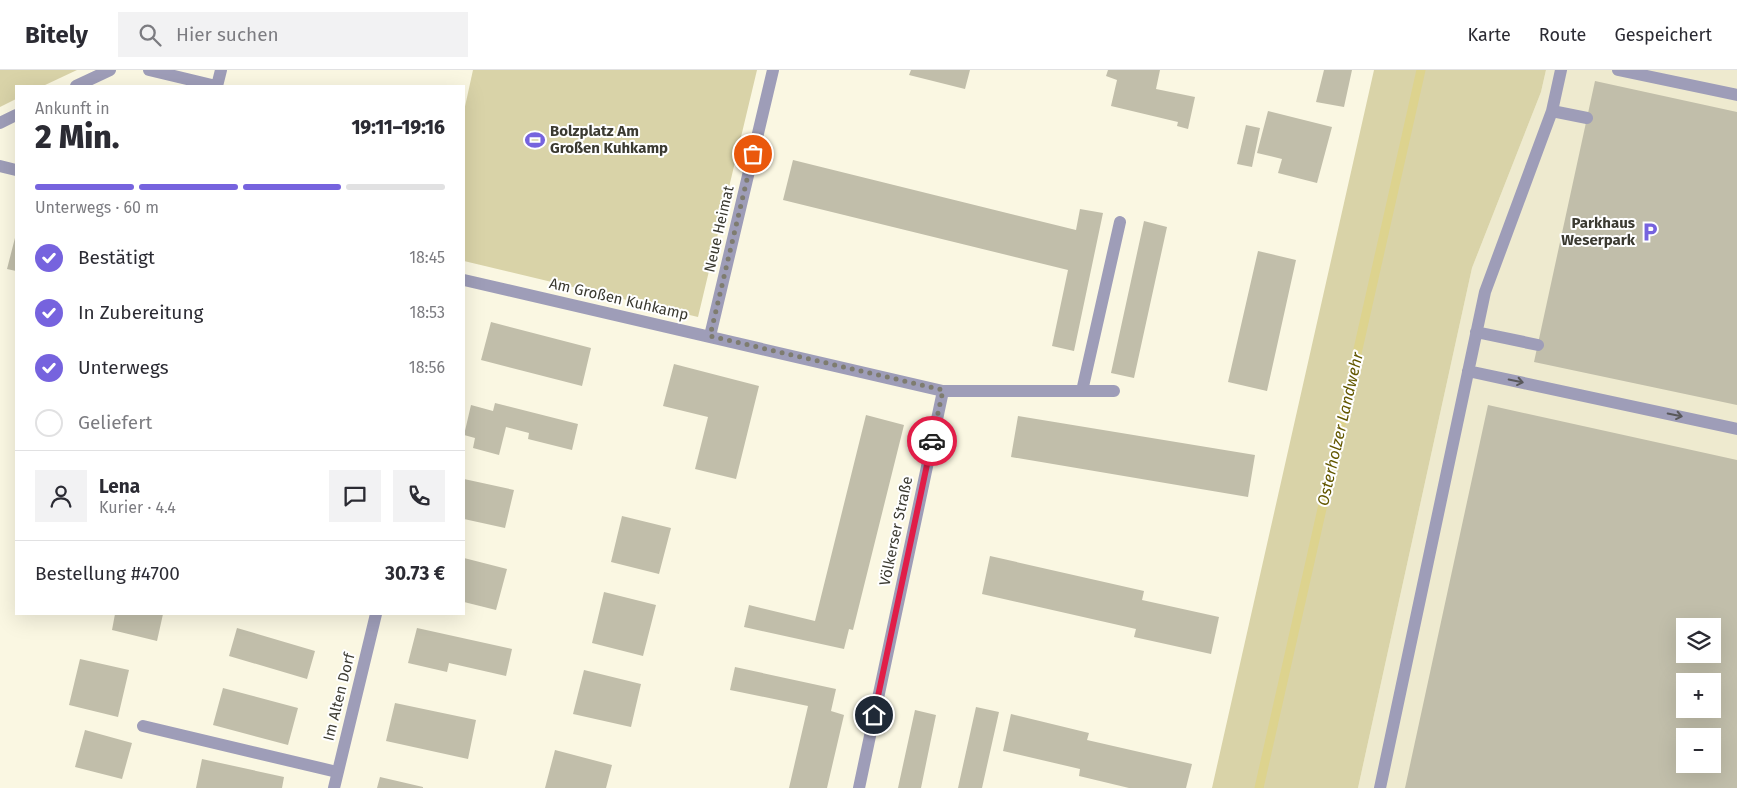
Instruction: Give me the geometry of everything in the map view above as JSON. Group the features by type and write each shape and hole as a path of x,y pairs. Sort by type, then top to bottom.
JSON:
{"street":[{"path":"78,85 110,70"},
{"path":"149,70 213,85"},
{"path":"217,85 221,70"},
{"name":"Neue Heimat","path":"710,336 773,70"},
{"path":"1380,788 1485,292 1552,111 1561,70"},
{"path":"1618,70 1737,95"},
{"path":"174,85 186,79"},
{"path":"1552,111 1587,118"},
{"path":"0,123 15,116"},
{"path":"1082,390 1120,222"},
{"name":"Am Großen Kuhkamp","path":"465,280 943,390"},
{"path":"1476,332 1538,346"},
{"path":"1468,371 1737,429"},
{"path":"943,390 1114,390"},
{"name":"Völkerser Straße","path":"859,788 943,390"},
{"name":"Im Alten Dorf","path":"334,788 376,615"},
{"path":"143,726 337,772"}],"shaded area":[{"path":"0,70 77,70 45,85 15,85 15,100 0,107"},
{"path":"473,70 757,70 698,317 465,261 465,106"},
{"path":"1374,70 1546,70 1541,92 1472,268 1358,788 1212,788"},
{"path":"1546,70 1737,70 1737,788 1358,788 1472,268 1541,92"}],"building":[{"path":"911,70 970,70 965,89 909,75"},
{"path":"1108,70 1160,70 1156,89 1195,97 1188,129 1177,126 1178,122 1111,106 1117,80 1106,76"},
{"path":"1324,70 1352,70 1344,107 1316,102"},
{"name":"Parkhaus Weserpark","path":"1595,81 1737,112 1737,405 1534,362"},
{"path":"1268,111 1332,127 1317,183 1278,173 1282,159 1257,153"},
{"path":"1246,125 1260,128 1252,167 1237,164"},
{"path":"793,160 1076,230 1080,209 1103,213 1074,351 1052,346 1068,270 783,200"},
{"path":"1144,221 1167,227 1134,378 1111,373"},
{"path":"15,238 15,271 7,269"},
{"path":"1258,251 1296,260 1267,391 1228,382"},
{"path":"491,322 591,348 582,386 481,360"},
{"path":"674,364 759,386 736,479 695,469 708,417 663,406"},
{"path":"495,403 578,424 572,450 528,439 529,433 506,427 499,455 473,448 475,438 465,435 471,405 493,411"},
{"path":"1488,405 1737,460 1737,788 1405,788"},
{"path":"866,415 904,425 853,630 849,629 844,649 744,627 749,605 815,621"},
{"path":"1018,416 1255,455 1248,497 1011,457"},
{"path":"465,479 514,490 505,528 465,519"},
{"path":"622,516 671,528 659,574 611,562"},
{"path":"990,556 1144,591 1142,600 1219,617 1211,654 1134,637 1136,629 982,594"},
{"path":"465,558 507,569 496,610 465,602"},
{"path":"604,592 656,605 643,656 592,643"},
{"path":"115,615 163,615 157,641 112,630"},
{"path":"237,628 315,651 307,679 229,656"},
{"path":"417,628 512,649 506,676 449,663 447,672 408,663"},
{"path":"80,659 129,670 118,717 69,705"},
{"path":"735,667 836,689 831,711 844,715 827,788 789,788 808,706 730,690"},
{"path":"584,670 641,684 631,727 573,714"},
{"path":"223,688 298,708 288,745 213,725"},
{"path":"395,703 476,720 468,759 386,741"},
{"path":"976,707 999,712 982,788 958,788"},
{"path":"915,710 936,715 921,788 898,788"},
{"path":"1011,714 1089,733 1087,740 1192,764 1186,788 1129,788 1079,776 1080,769 1003,751"},
{"path":"85,730 132,743 122,779 75,767"},
{"path":"555,750 612,765 606,788 545,788"},
{"path":"202,759 284,777 282,788 196,788"},
{"path":"380,777 423,787 423,788 377,788"}],"waterway":[{"name":"Osterholzer Landwehr","path":"1259,788 1421,70"}],"way so far":[{"path":"753,154 710,336 943,390 932,441"}],"place":[{"name":"Bolzplatz Am Großen Kuhkamp","path":"535,140"},
{"name":"Parkhaus Weserpark","path":"1650,232"}],"route":[{"path":"874,715 932,441"}]}
